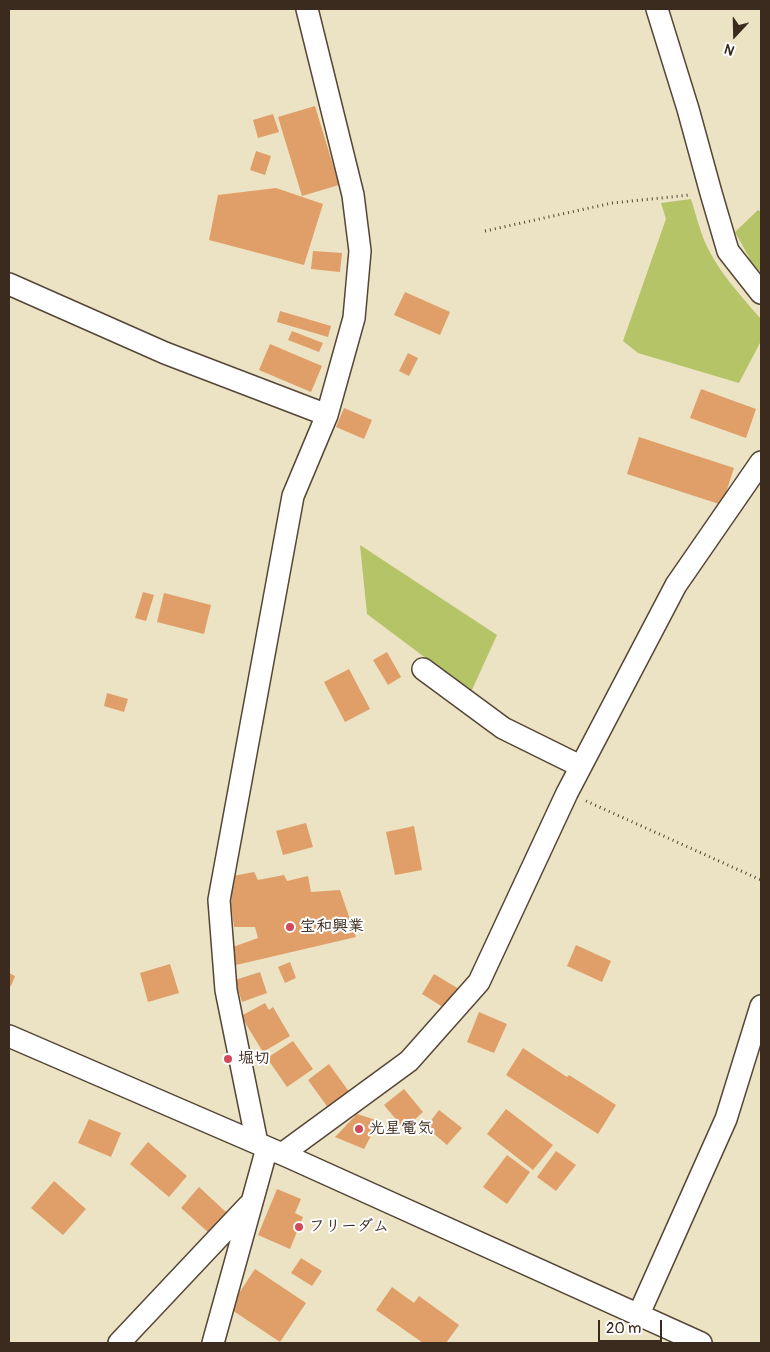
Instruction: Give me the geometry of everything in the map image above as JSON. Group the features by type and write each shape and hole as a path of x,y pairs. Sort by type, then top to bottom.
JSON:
{"street":[{"path":"213,1343 251,1203 269,1149 226,990 219,900 293,496 327,415 354,318 360,252 353,195 307,9"},
{"path":"657,9 688,109 728,251 761,293"},
{"path":"9,284 165,353 327,415"},
{"path":"269,1149 409,1061 479,982 580,766 676,585 761,462"},
{"path":"423,669 503,728 580,766"},
{"path":"638,1316 726,1119 761,1006"},
{"path":"9,1036 269,1149 701,1343"},
{"path":"119,1343 251,1203"}],"path":[{"path":"485,231 612,203 711,193"},
{"path":"567,793 761,880"}],"green space":[{"path":"691,199 709,251 729,281 761,319 761,341 739,383 638,353 623,341 666,219 661,203"},
{"path":"758,210 761,212 761,273 751,261 735,232"},
{"path":"360,545 497,635 471,692 367,614"}],"building":[{"path":"315,106 339,185 302,196 278,117"},
{"path":"273,114 279,132 258,138 253,120"},
{"path":"256,151 271,156 265,175 250,170"},
{"path":"276,188 323,204 304,265 209,240 218,195"},
{"path":"313,251 342,253 340,272 311,269"},
{"path":"405,292 450,312 440,335 394,315"},
{"path":"280,311 331,326 328,337 277,322"},
{"path":"292,331 323,343 319,352 288,340"},
{"path":"270,344 322,366 311,392 259,370"},
{"path":"408,353 418,358 409,376 399,371"},
{"path":"701,389 756,409 746,438 690,418"},
{"path":"344,408 372,420 364,439 336,427"},
{"path":"639,437 734,468 722,505 627,474"},
{"path":"143,592 154,595 146,621 135,618"},
{"path":"164,593 211,605 204,634 157,622"},
{"path":"387,652 401,677 388,685 373,660"},
{"path":"349,669 370,709 345,722 324,682"},
{"path":"107,693 128,699 124,712 104,706"},
{"path":"306,823 313,847 283,855 276,831"},
{"path":"414,826 422,870 395,875 386,832"},
{"path":"254,872 258,880 284,875 287,881 308,876 311,892 340,890 356,937 236,965 233,947 258,938 255,927 234,927 231,904 233,876"},
{"path":"576,945 611,961 602,982 567,966"},
{"path":"290,962 296,978 285,983 278,967"},
{"path":"170,964 179,993 148,1002 140,973"},
{"path":"260,972 267,993 242,1002 235,980"},
{"path":"9,973 15,976 11,986 9,986"},
{"path":"434,974 459,989 446,1009 422,994"},
{"path":"265,1003 269,1010 273,1007 290,1036 263,1052 241,1016"},
{"path":"479,1012 507,1024 494,1053 467,1042"},
{"path":"293,1041 313,1069 287,1087 267,1058"},
{"path":"523,1048 567,1077 569,1075 616,1105 598,1134 506,1075"},
{"path":"329,1064 350,1093 329,1109 308,1080"},
{"path":"404,1089 423,1112 404,1129 384,1105"},
{"path":"506,1109 553,1145 533,1170 487,1134"},
{"path":"439,1110 462,1128 447,1145 426,1127"},
{"name":"光星電気","path":"357,1114 379,1121 364,1149 335,1137"},
{"path":"89,1119 121,1133 111,1157 78,1143"},
{"path":"148,1142 187,1176 169,1197 130,1164"},
{"path":"556,1151 576,1165 556,1191 537,1177"},
{"path":"507,1155 530,1172 507,1204 483,1187"},
{"path":"54,1181 86,1209 63,1235 31,1208"},
{"path":"199,1187 227,1213 209,1233 181,1208"},
{"path":"277,1189 301,1199 295,1213 303,1217 290,1249 258,1235"},
{"path":"301,1258 322,1271 312,1286 291,1273"},
{"path":"255,1269 306,1303 280,1342 229,1308"},
{"path":"392,1287 414,1303 419,1296 459,1325 446,1343 423,1343 376,1310"}],"place":[{"name":"宝和興業","path":"290,927"},
{"name":"堀切","path":"228,1059"},
{"name":"光星電気","path":"359,1129"},
{"name":"フリーダム","path":"299,1227"}]}
